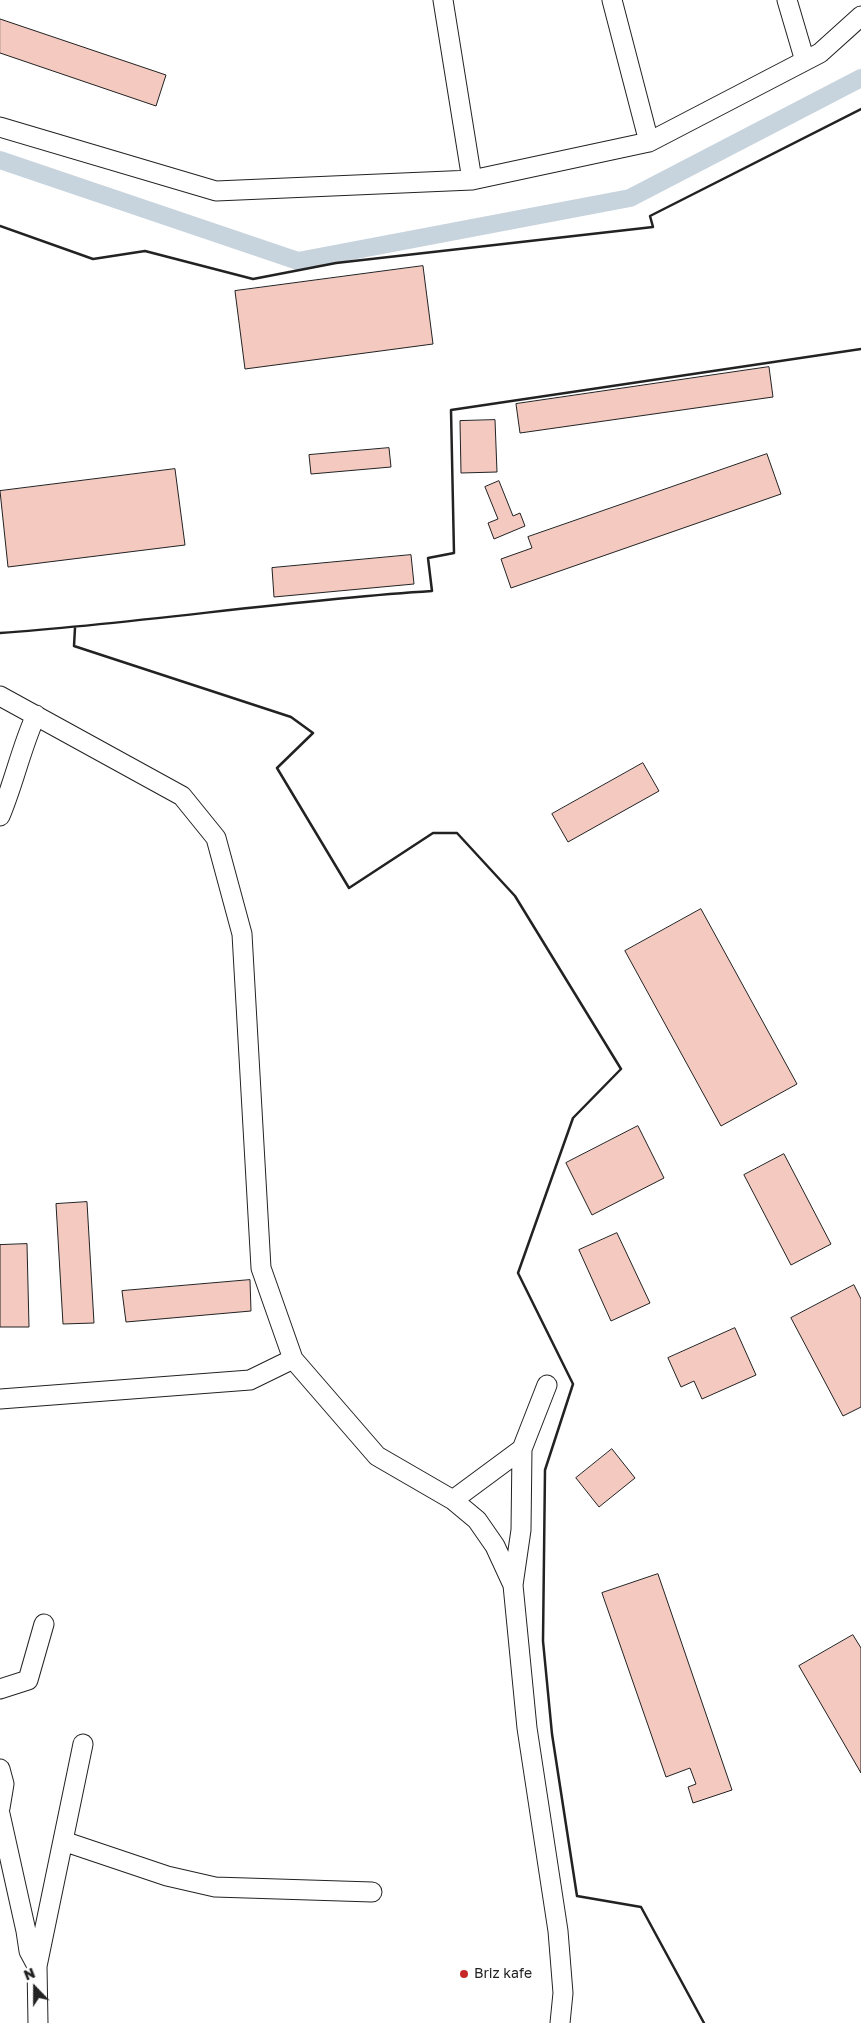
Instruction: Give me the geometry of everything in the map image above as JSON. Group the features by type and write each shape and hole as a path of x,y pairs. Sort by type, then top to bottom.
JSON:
{"street":[{"path":"443,0 472,180"},
{"path":"612,0 649,142"},
{"path":"787,0 805,61"},
{"path":"0,127 216,191 472,180 649,142 820,53 861,16"},
{"path":"0,696 182,796 216,838 242,934 261,1268 293,1360 377,1456 454,1500 477,1520 495,1546 513,1585"},
{"path":"0,816 12,789 24,742 36,715"},
{"path":"0,1399 250,1380 293,1360"},
{"path":"547,1385 522,1450 521,1530 513,1585 527,1728 558,1931 564,1993 560,2023"},
{"path":"454,1500 522,1450"},
{"path":"0,1689 28,1680 44,1624"},
{"path":"38,2023 37,1966 83,1744"},
{"path":"0,1769 4,1784 0,1808"},
{"path":"0,1814 29,1951 37,1966"},
{"path":"63,1841 167,1876 215,1887 372,1892"}],"building":[{"path":"0,19 166,75 156,106 0,53"},
{"path":"423,266 433,344 245,369 235,291"},
{"path":"769,367 773,397 520,433 516,404"},
{"path":"495,420 497,472 461,473 460,421"},
{"path":"389,448 391,467 311,474 309,455"},
{"path":"767,454 781,494 511,588 501,559 532,548 528,537"},
{"path":"175,469 185,545 8,567 0,491"},
{"path":"499,481 513,516 520,513 525,526 494,539 488,523 498,519 485,487"},
{"path":"411,555 414,584 274,597 272,568"},
{"path":"643,763 659,791 568,842 552,814"},
{"path":"701,909 797,1084 721,1126 625,951"},
{"path":"638,1126 664,1178 592,1215 566,1163"},
{"path":"784,1154 831,1244 791,1265 744,1175"},
{"path":"87,1202 94,1323 63,1324 56,1204"},
{"path":"617,1233 650,1303 611,1321 579,1250"},
{"path":"27,1244 29,1327 0,1327 0,1245"},
{"path":"250,1280 251,1311 126,1322 122,1291"},
{"path":"854,1285 861,1299 861,1407 843,1416 791,1318"},
{"path":"735,1328 756,1375 702,1399 694,1381 681,1387 668,1358"},
{"path":"612,1449 635,1478 599,1507 576,1478"},
{"path":"658,1574 732,1790 693,1803 688,1787 696,1784 690,1768 666,1777 602,1593"},
{"path":"853,1635 861,1648 861,1773 799,1666"}],"waterway":[{"path":"0,160 298,261 630,198 861,78"}],"wall":[{"path":"0,226 93,259 145,251 253,279 336,263 653,227 650,216 861,109"},
{"path":"0,633 432,591 428,558 454,553 451,410 861,349"},
{"path":"75,628 74,646 291,717 313,733 277,768 349,888 433,833 457,833 515,896 621,1069 573,1118 518,1273 573,1384 545,1470 543,1641 552,1734 577,1896 641,1907 704,2023"}],"place":[{"name":"Briz kafe","path":"464,1974"}]}
